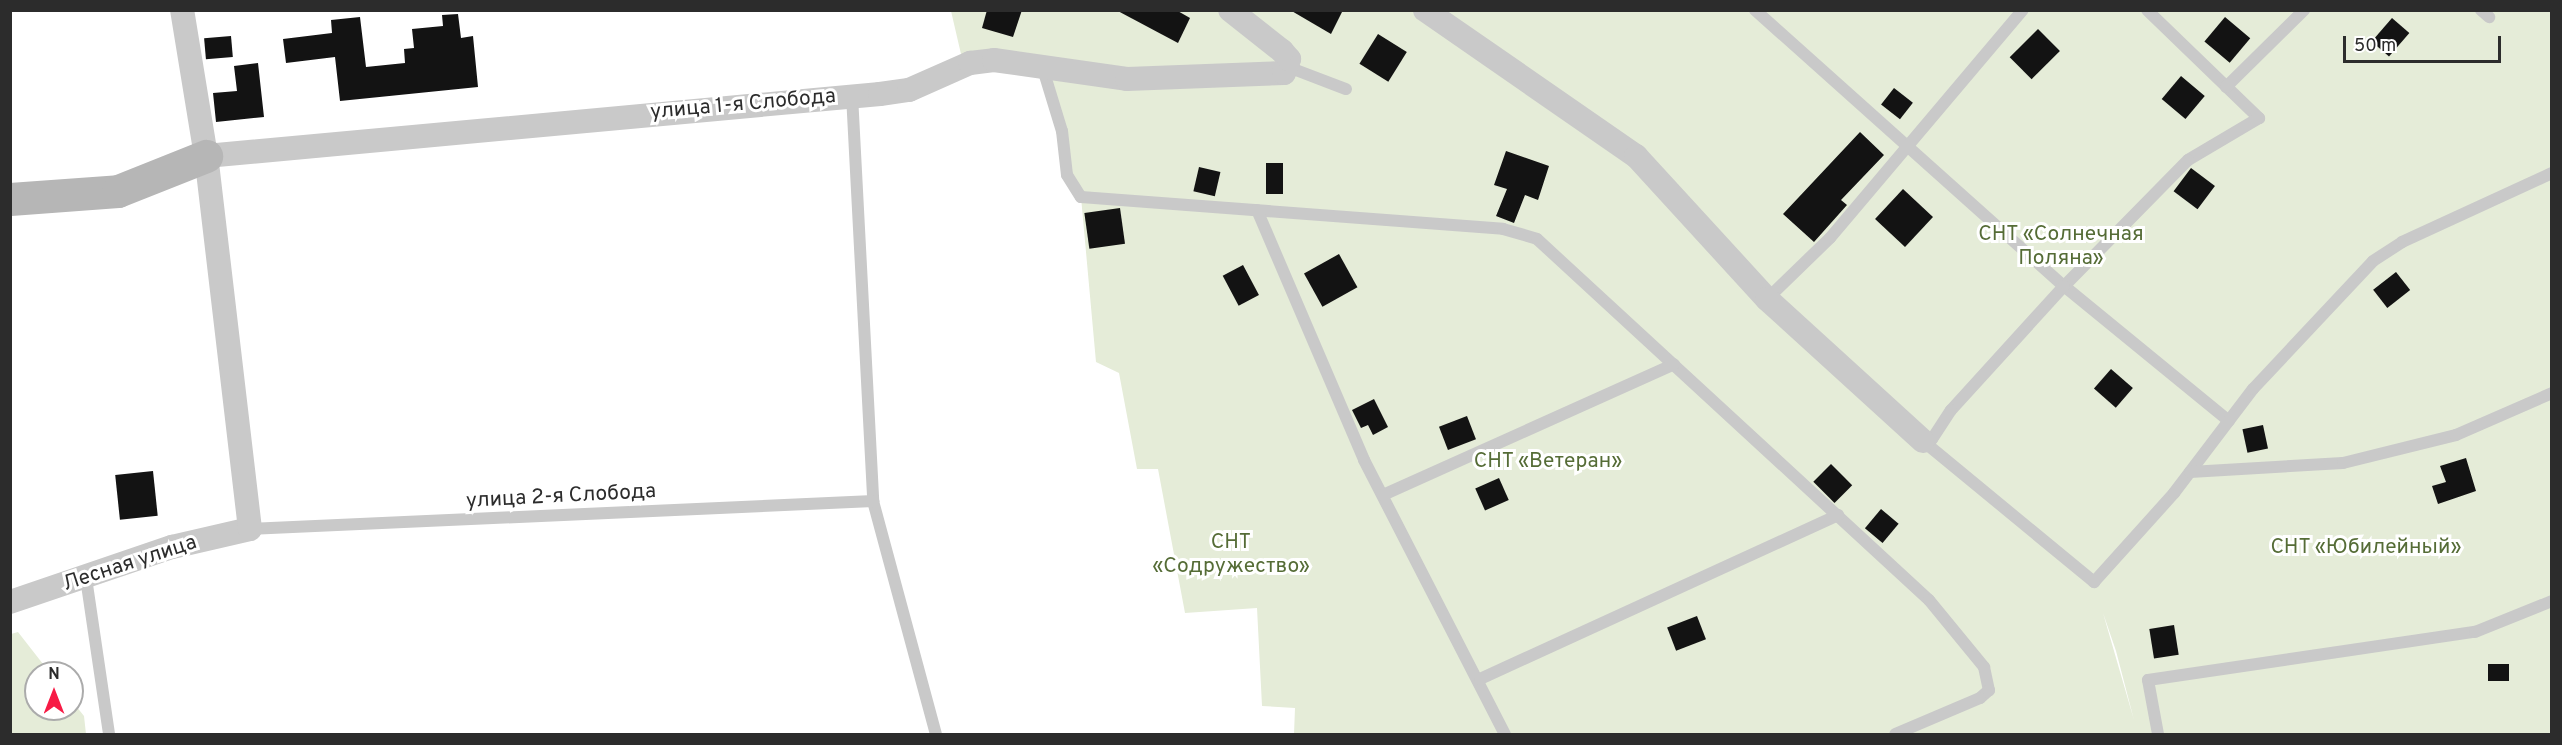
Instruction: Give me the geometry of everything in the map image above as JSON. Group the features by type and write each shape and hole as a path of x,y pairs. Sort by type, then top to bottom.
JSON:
{"street":[{"path":"182,10 206,156 250,529"},
{"path":"1230,10 1282,51 1281,72"},
{"path":"1428,11 1636,156 1767,299 1923,441"},
{"name":"улица 1-я Слобода","path":"206,156 909,90 986,61 1127,79 1281,72"},
{"path":"10,199 118,191 144,185 206,156"},
{"name":"Лесная улица","path":"10,602 172,547 250,529"}],"lane":[{"path":"1755,10 2064,286 2229,421"},
{"path":"1767,299 1830,238 1905,146 2023,10"},
{"path":"1923,441 1932,439 1951,410 2064,286 2188,160 2259,118 2147,10"},
{"path":"2226,87 2304,10"},
{"path":"1043,69 1062,131 1067,175 1081,197 1522,232 1674,364 1929,600 1988,677 1989,690 1980,698 1895,735"},
{"path":"1281,72 1346,90"},
{"path":"852,95 873,501 936,735"},
{"path":"1923,441 2094,582 2190,472 2229,421 2373,261 2410,238 2552,173"},
{"path":"1257,210 1383,495 1480,679 1505,735"},
{"path":"1383,495 1674,364"},
{"path":"2190,472 2343,463 2456,435 2552,393"},
{"name":"улица 2-я Слобода","path":"250,529 873,501"},
{"path":"1480,679 1838,515"},
{"path":"86,578 109,735"},
{"path":"2158,735 2148,680 2475,633 2552,601"}],"green space":[{"path":"951,11 2551,11 2551,734 1294,734 1295,708 1262,706 1257,608 1185,613 1158,469 1137,469 1119,373 1096,362 1081,197 1073,190 1043,69 964,67","holes":["2103,613 2116,651 2134,720"]},
{"path":"18,632 41,661 24,661 24,721 84,721 84,716 86,734 11,734 11,634"}],"building":[{"path":"987,10 1022,10 1013,37 982,28"},
{"path":"1116,10 1176,10 1190,18 1178,43"},
{"path":"1290,10 1343,10 1331,34"},
{"path":"458,14 461,38 473,36 478,87 340,101 335,57 286,63 283,39 332,33 331,20 360,17 366,67 405,63 404,49 414,48 412,29 443,26 442,15"},
{"path":"2225,17 2250,38 2230,63 2204,42"},
{"path":"2392,18 2409,33 2389,56 2372,41"},
{"path":"2038,29 2060,51 2032,79 2010,57"},
{"path":"1378,34 1407,52 1388,82 1359,64"},
{"path":"231,36 233,57 206,59 204,38"},
{"path":"258,63 264,117 216,122 213,93 237,91 234,66"},
{"path":"2181,76 2205,96 2185,119 2162,99"},
{"path":"1894,88 1913,103 1900,119 1881,105"},
{"path":"1860,132 1884,155 1841,200 1847,205 1814,242 1783,214"},
{"path":"1506,151 1549,166 1538,200 1525,195 1514,223 1496,216 1507,189 1494,185"},
{"path":"1266,163 1283,163 1283,194 1266,194"},
{"path":"1199,167 1220,172 1215,196 1193,191"},
{"path":"2191,168 2215,186 2198,209 2174,191"},
{"path":"1903,189 1933,217 1905,247 1875,219"},
{"path":"1120,208 1125,244 1089,249 1084,213"},
{"path":"1339,254 1357,287 1322,307 1304,273"},
{"path":"1243,265 1259,295 1239,306 1223,276"},
{"path":"2396,272 2410,290 2387,308 2373,290"},
{"path":"2111,369 2133,388 2116,408 2094,389"},
{"path":"1374,399 1388,427 1373,435 1368,425 1361,428 1352,410"},
{"path":"1467,416 1476,439 1448,450 1439,427"},
{"path":"2263,425 2268,448 2247,453 2242,429"},
{"path":"2466,458 2476,491 2438,504 2432,486 2446,482 2440,466"},
{"path":"1831,464 1852,485 1835,503 1813,482"},
{"path":"153,471 158,516 120,520 115,475"},
{"path":"1499,478 1509,500 1485,511 1475,489"},
{"path":"1881,509 1899,524 1883,543 1865,528"},
{"path":"1697,616 1706,639 1676,651 1667,627"},
{"path":"2174,625 2179,655 2154,659 2149,629"},
{"path":"2488,664 2509,664 2509,681 2488,681"}],"park label":[{"name":"СНТ «Солнечная Поляна»","path":"2061,247"},
{"name":"СНТ «Ветеран»","path":"1548,462"},
{"name":"СНТ «Юбилейный»","path":"2366,548"},
{"name":"СНТ «Содружество»","path":"1231,555"}]}
